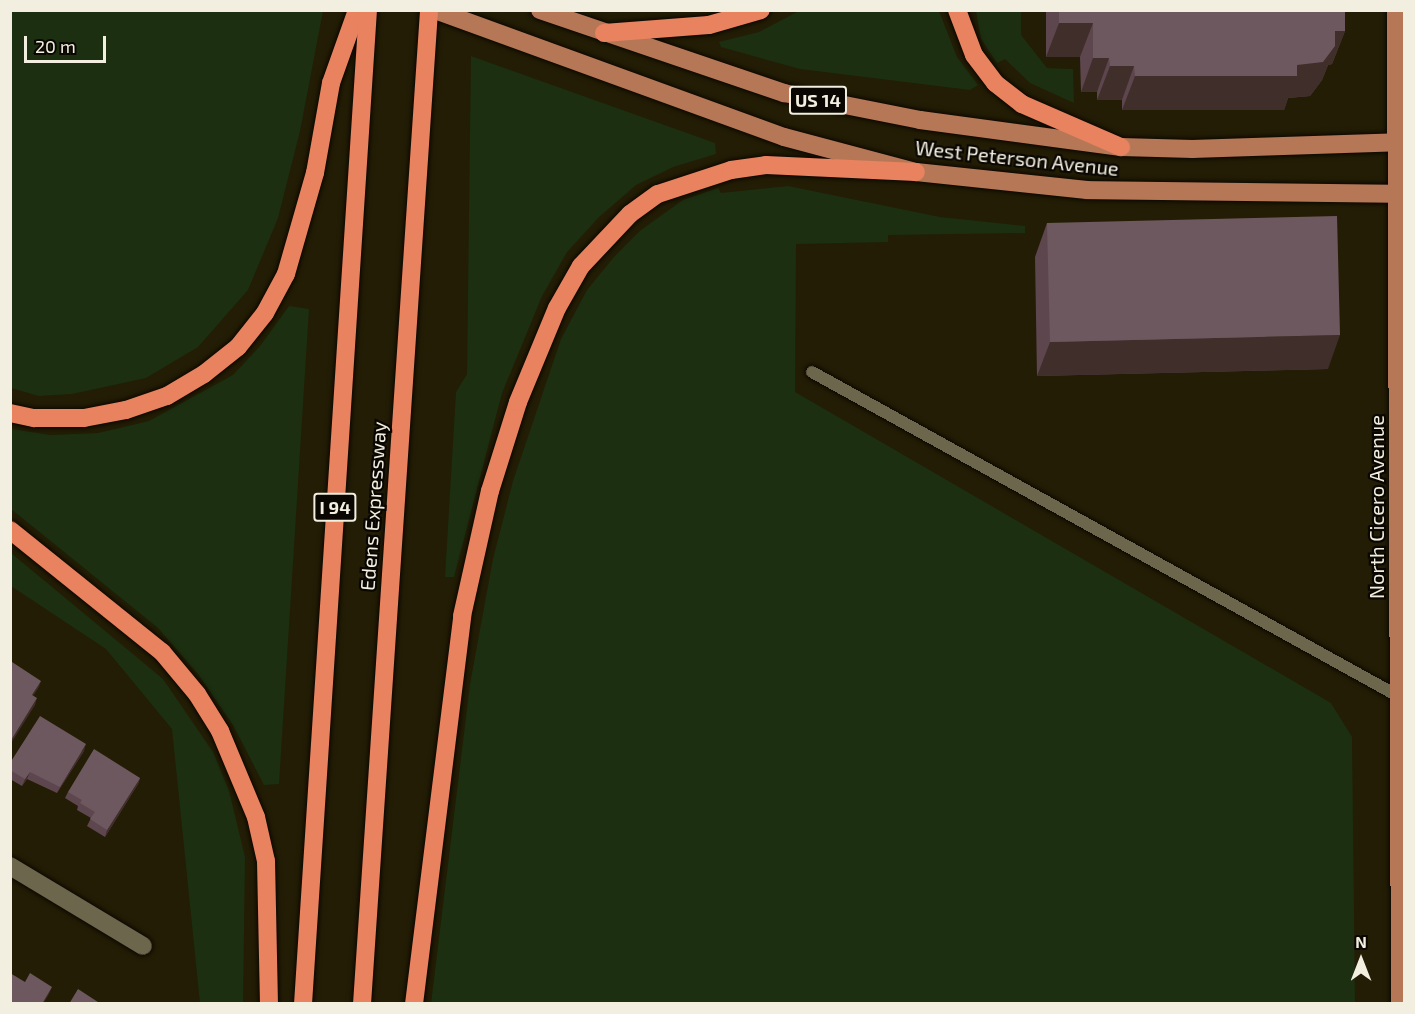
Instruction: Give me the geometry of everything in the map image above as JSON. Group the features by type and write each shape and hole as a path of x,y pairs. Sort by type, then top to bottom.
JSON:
{"highway":[{"path":"10,413 34,418 84,418 126,410 167,396 204,374 238,347 265,313 286,274 315,173 331,83 357,10"},
{"name":"Edens Expressway","path":"303,1004 368,10"},
{"name":"Edens Expressway","path":"362,1004 429,10"},
{"path":"604,33 709,25 760,10"},
{"path":"957,10 974,55 996,83 1022,104 1121,147"},
{"path":"414,1004 462,616 490,491 518,402 556,308 580,266 630,214 658,194 731,170 766,165 916,172"},
{"path":"10,530 162,652 197,694 220,731 249,798 266,861 269,1004"}],"main road":[{"name":"West Peterson Avenue","path":"435,10 536,49 784,137 916,172 1087,190 1401,194"},
{"name":"West Peterson Avenue","path":"540,10 784,93 920,120 1121,147 1193,149 1401,142"},
{"name":"North Cicero Avenue","path":"1396,10 1401,142 1400,1004"}],"street":[{"path":"10,866 143,946"}],"lane":[{"path":"812,372 1401,698"}],"green space":[{"path":"10,11 323,11 300,131 278,218 248,290 198,347 146,378 72,394 39,396 11,388"},
{"path":"799,11 939,11 957,57 978,85 970,90 800,69 721,47 719,42 759,32"},
{"path":"976,11 1021,11 1021,35 1047,68 1073,69 1074,103 1030,83 1005,59 997,63 981,39"},
{"path":"471,56 715,143 716,154 673,167 636,185 599,217 567,252 542,296 502,393 454,577 445,577 456,392 467,374"},
{"path":"788,186 940,217 1025,226 1025,233 888,235 888,242 796,244 795,392 1331,703 1352,737 1355,1003 431,1003 470,684 493,559 513,481 561,339 587,290 614,257 641,230 683,200 718,188 721,193"},
{"path":"289,306 309,309 279,784 264,785 233,725 198,674 158,628 11,509 11,429 51,435 98,433 149,421 233,375 260,346"},
{"path":"11,553 163,679 213,752 229,791 245,857 243,1003 200,1003 172,729 106,649 11,586"}],"building":[{"path":"1059,10 1345,10 1345,31 1335,31 1335,46 1323,62 1297,65 1297,76 1135,76 1134,66 1110,66 1109,58 1093,58 1093,23 1059,23"},
{"path":"1337,216 1340,335 1050,342 1047,223"},
{"path":"12,662 41,681 32,695 37,698 10,742 10,665"},
{"path":"40,716 86,744 60,787 30,772 25,779 10,770 10,763"},
{"path":"94,749 140,778 107,830 90,819 95,812 80,803 82,800 68,792"},
{"path":"10,973 25,982 30,973 52,987 42,1004 10,1004"},
{"path":"78,989 101,1004 69,1004"}]}
